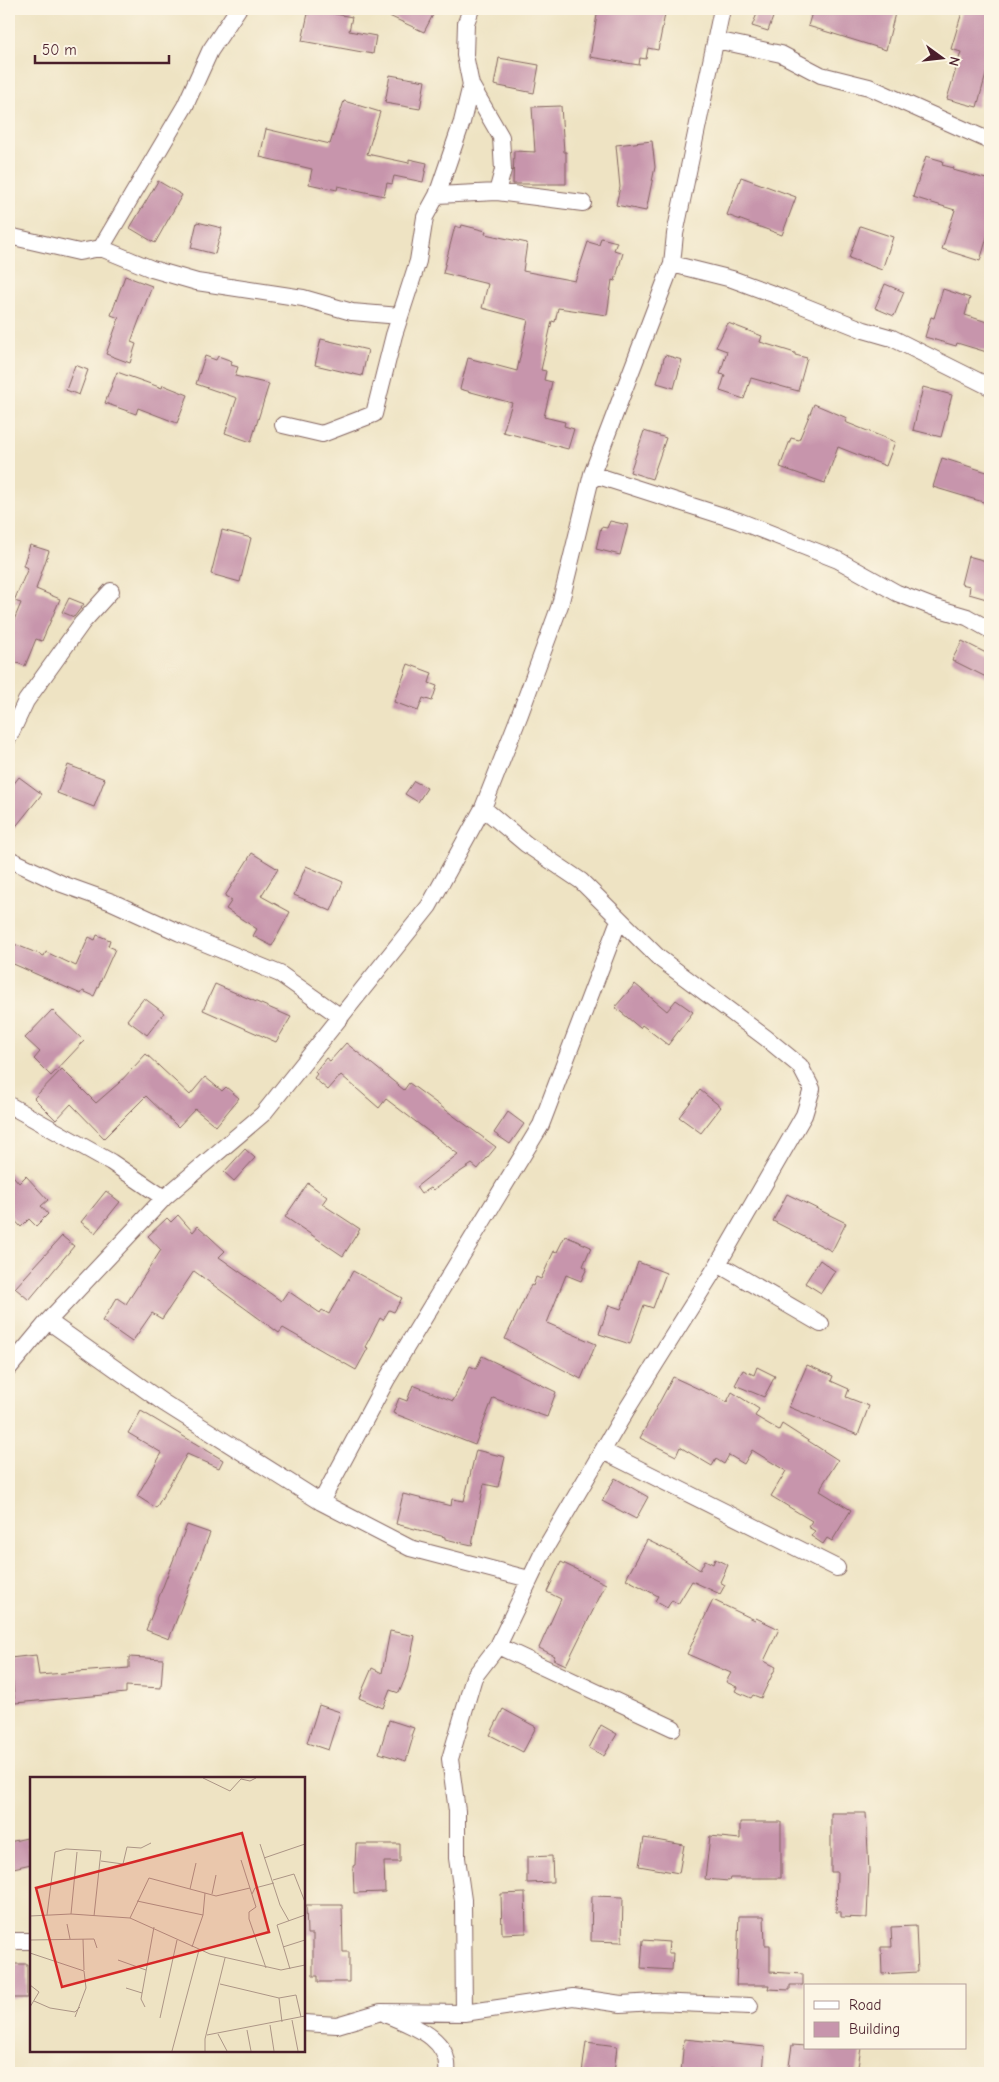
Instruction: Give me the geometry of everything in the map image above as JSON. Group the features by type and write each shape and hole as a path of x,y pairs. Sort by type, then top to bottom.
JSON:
{"street":[{"path":"101,248 185,106 210,51 238,9"},
{"path":"471,9 466,23 465,55 471,85 501,137 503,170 497,192"},
{"path":"9,1368 48,1321 164,1198 263,1114 429,906 483,808 560,604 592,474 672,264 675,234 722,9"},
{"path":"716,40 781,54 820,75 869,87 990,141"},
{"path":"283,426 322,434 374,414 400,316 418,261 425,217 437,195 462,122 471,85"},
{"path":"437,195 497,192 583,204"},
{"path":"9,236 79,252 101,248 152,269 197,282 243,287 303,298 352,312 400,316"},
{"path":"672,264 732,279 848,324 892,338 990,387"},
{"path":"592,474 739,521 838,560 897,593 932,608 967,617 990,630"},
{"path":"9,737 26,702 82,623 111,591"},
{"path":"464,2013 463,1900 457,1858 457,1811 450,1759 474,1677 498,1646 529,1579 603,1451 718,1264 804,1115 812,1089 800,1066 766,1038 659,958 648,944 619,920 581,881 526,844 483,808"},
{"path":"9,859 62,884 112,902 180,933 280,974 341,1017"},
{"path":"321,1502 387,1379 541,1125 619,920"},
{"path":"9,1105 112,1162 164,1198"},
{"path":"718,1264 822,1324"},
{"path":"48,1321 164,1403 321,1502 410,1548 529,1579"},
{"path":"603,1451 837,1568"},
{"path":"498,1646 673,1728"},
{"path":"9,1941 30,1941"},
{"path":"305,2023 337,2025 381,2012 464,2013 573,1997 621,2004 655,2002 750,2006"},
{"path":"381,2012 434,2037 448,2063 448,2073"}],"building":[{"path":"309,9 352,17 349,31 376,36 373,54 302,41"},
{"path":"374,9 436,9 424,32"},
{"path":"598,9 666,9 658,50 648,48 646,59 640,58 639,65 590,57"},
{"path":"759,9 776,9 768,31 752,26"},
{"path":"813,9 896,9 886,50 808,26"},
{"path":"963,9 990,9 990,60 977,107 947,99 961,52 951,49"},
{"path":"499,58 539,65 534,93 494,85"},
{"path":"390,75 425,81 420,109 385,103"},
{"path":"344,101 380,112 367,154 409,163 409,159 427,163 423,182 394,176 392,184 387,183 384,196 338,186 337,190 309,184 312,169 260,157 266,129 330,144"},
{"path":"561,106 564,152 566,152 566,184 513,184 514,151 535,152 532,107"},
{"path":"652,141 655,167 646,211 616,205 620,187 616,145"},
{"path":"926,156 943,161 942,165 954,168 953,170 990,180 990,227 980,261 942,249 955,210 913,197"},
{"path":"741,177 796,197 782,235 727,215"},
{"path":"158,181 182,195 155,243 130,228"},
{"path":"197,222 222,228 215,254 191,248"},
{"path":"462,225 486,231 485,234 527,243 523,271 575,281 588,242 599,245 601,238 617,242 614,250 623,253 615,281 612,280 607,315 558,308 555,322 552,321 541,370 546,371 544,380 552,382 544,417 565,422 564,426 574,429 568,449 503,432 512,403 460,389 468,358 517,371 528,320 482,308 488,284 443,273 455,226 461,228"},
{"path":"860,226 893,237 882,270 849,258"},
{"path":"125,276 152,286 131,342 136,344 130,363 106,354 119,318 111,315"},
{"path":"885,284 904,292 894,316 875,308"},
{"path":"943,289 970,298 965,315 990,323 990,353 957,343 956,346 925,337 931,317 934,318"},
{"path":"728,323 762,336 760,342 807,358 798,391 751,378 744,399 720,391 725,375 720,374 727,351 716,347"},
{"path":"321,339 368,350 362,376 315,365"},
{"path":"665,355 682,360 674,388 657,383"},
{"path":"205,356 216,360 218,356 232,361 231,365 238,367 235,376 269,384 251,442 225,433 237,398 196,384"},
{"path":"75,365 88,370 79,395 66,390"},
{"path":"117,372 162,388 163,385 188,395 177,423 138,408 136,414 105,403"},
{"path":"923,387 952,395 941,437 913,430"},
{"path":"814,404 847,418 845,422 895,442 886,466 838,447 825,483 780,467 791,438 799,440"},
{"path":"644,431 666,438 652,479 630,472"},
{"path":"942,458 990,473 990,504 933,487"},
{"path":"610,521 628,525 620,555 596,549 601,527 607,528"},
{"path":"222,530 251,538 240,582 211,574"},
{"path":"30,545 49,551 36,589 60,599 42,641 36,639 25,666 9,660 9,632 21,603 14,601 28,568 23,566"},
{"path":"968,556 990,562 990,600 969,594 970,586 961,584"},
{"path":"69,598 84,604 74,617 62,612"},
{"path":"962,641 990,655 990,679 952,660"},
{"path":"408,664 432,673 429,683 437,686 432,701 423,698 418,711 394,702"},
{"path":"68,765 105,779 94,807 57,793"},
{"path":"19,777 42,794 9,835 9,790"},
{"path":"414,781 427,788 418,802 405,794"},
{"path":"252,853 278,869 261,896 290,912 272,946 253,936 257,929 226,909 232,900 225,896"},
{"path":"306,866 343,882 331,911 294,895"},
{"path":"97,935 110,940 108,946 115,949 94,996 83,991 81,994 9,962 9,942 44,956 46,952 76,966 89,937 95,940"},
{"path":"215,984 291,1017 276,1042 203,1010"},
{"path":"635,984 667,1011 676,1000 693,1012 668,1045 642,1025 640,1028 615,1007"},
{"path":"144,998 164,1013 147,1035 127,1020"},
{"path":"52,1010 84,1041 51,1076 34,1059 40,1052 25,1038"},
{"path":"346,1043 404,1090 409,1083 496,1147 478,1169 472,1164 433,1190 431,1188 421,1194 416,1187 458,1154 386,1099 379,1108 341,1075 328,1090 314,1078 317,1074 315,1072 326,1058 330,1061"},
{"path":"146,1054 190,1095 205,1077 222,1091 226,1087 239,1098 216,1126 195,1109 178,1127 146,1096 104,1138 71,1104 56,1120 34,1098 62,1069 96,1103 119,1083"},
{"path":"700,1090 721,1107 701,1133 679,1117"},
{"path":"508,1112 524,1124 510,1144 494,1133"},
{"path":"245,1149 255,1158 234,1181 224,1172"},
{"path":"9,1171 19,1183 26,1176 48,1200 41,1206 48,1214 36,1226 29,1219 21,1227 9,1214"},
{"path":"308,1183 327,1197 322,1204 360,1229 343,1256 285,1217"},
{"path":"106,1191 120,1202 95,1233 81,1222"},
{"path":"787,1194 846,1223 832,1251 773,1221"},
{"path":"178,1215 193,1232 198,1226 225,1251 219,1257 281,1301 288,1291 320,1313 322,1310 329,1314 353,1271 402,1298 394,1312 389,1310 383,1320 380,1318 365,1347 368,1348 356,1370 283,1328 279,1333 194,1271 162,1319 152,1313 132,1342 102,1321 117,1298 126,1304 161,1250 148,1236 167,1218 171,1222"},
{"path":"62,1236 74,1246 29,1300 15,1288"},
{"path":"565,1236 591,1247 583,1266 587,1268 581,1281 566,1275 547,1323 596,1344 581,1379 505,1339 531,1285 533,1286 536,1277 541,1279 554,1251 557,1252"},
{"path":"820,1260 835,1271 821,1293 805,1283"},
{"path":"638,1262 666,1273 653,1308 644,1305 630,1344 599,1334 609,1305 621,1309"},
{"path":"482,1356 556,1392 547,1417 493,1398 475,1445 393,1413 399,1398 407,1401 413,1385 453,1401 470,1366 476,1369"},
{"path":"807,1365 833,1376 831,1381 849,1389 846,1397 869,1406 858,1435 789,1407"},
{"path":"757,1367 775,1376 764,1397 735,1385 743,1370 754,1375"},
{"path":"673,1377 727,1402 732,1392 759,1409 755,1416 779,1430 782,1424 838,1460 820,1491 851,1510 832,1541 827,1538 823,1544 811,1536 815,1531 808,1527 812,1521 771,1496 786,1471 752,1450 744,1464 729,1455 724,1464 716,1459 712,1466 680,1447 676,1456 640,1438"},
{"path":"141,1411 223,1460 219,1468 187,1454 156,1508 137,1496 162,1453 128,1433"},
{"path":"476,1450 505,1457 498,1487 484,1484 472,1545 396,1524 403,1494 451,1506 452,1499 464,1501"},
{"path":"615,1478 648,1497 636,1519 602,1501"},
{"path":"187,1525 210,1533 169,1639 146,1630"},
{"path":"647,1540 674,1553 700,1570 705,1560 713,1564 715,1559 728,1565 720,1582 725,1585 720,1594 692,1581 678,1604 672,1600 667,1608 655,1601 658,1596 626,1579"},
{"path":"561,1562 606,1584 566,1665 553,1659 555,1656 539,1648 561,1599 547,1592"},
{"path":"713,1600 779,1629 764,1661 776,1667 761,1698 753,1695 751,1698 735,1691 737,1687 726,1682 731,1673 687,1654"},
{"path":"390,1631 415,1636 408,1671 399,1693 390,1690 383,1708 359,1698 372,1668 382,1673"},
{"path":"36,1655 39,1675 129,1668 129,1657 163,1659 161,1688 126,1686 126,1693 15,1703 10,1658"},
{"path":"319,1705 340,1712 328,1750 307,1743"},
{"path":"503,1709 536,1727 523,1752 490,1735"},
{"path":"389,1720 414,1728 406,1761 379,1753"},
{"path":"601,1725 617,1734 604,1756 589,1748"},
{"path":"831,1813 866,1813 869,1871 867,1918 841,1917 841,1912 836,1912 837,1872 831,1872"},
{"path":"740,1822 781,1822 781,1878 730,1878 729,1881 705,1879 710,1836 740,1839"},
{"path":"27,1838 30,1864 9,1869 9,1842"},
{"path":"644,1838 684,1845 679,1873 639,1866"},
{"path":"356,1844 400,1844 400,1862 384,1862 385,1892 354,1893 353,1866 355,1865"},
{"path":"552,1856 553,1882 527,1883 527,1857"},
{"path":"525,1893 526,1933 502,1934 501,1894"},
{"path":"592,1896 623,1897 622,1942 591,1941"},
{"path":"306,1905 342,1905 343,1952 349,1952 349,1982 318,1982 318,1976 313,1976 313,1934 307,1934"},
{"path":"739,1916 764,1916 765,1945 770,1945 770,1972 803,1974 803,1985 790,1985 790,1990 768,1989 769,1985 736,1985"},
{"path":"916,1926 918,1972 882,1974 881,1947 892,1947 891,1927"},
{"path":"643,1940 669,1942 668,1953 673,1953 672,1970 641,1968"},
{"path":"9,1964 27,1964 27,1998 9,1998"},
{"path":"684,2039 765,2047 763,2073 709,2070 709,2073 681,2073"},
{"path":"586,2042 617,2046 614,2073 582,2073"},
{"path":"792,2045 804,2046 804,2050 861,2050 857,2073 788,2073"}]}
